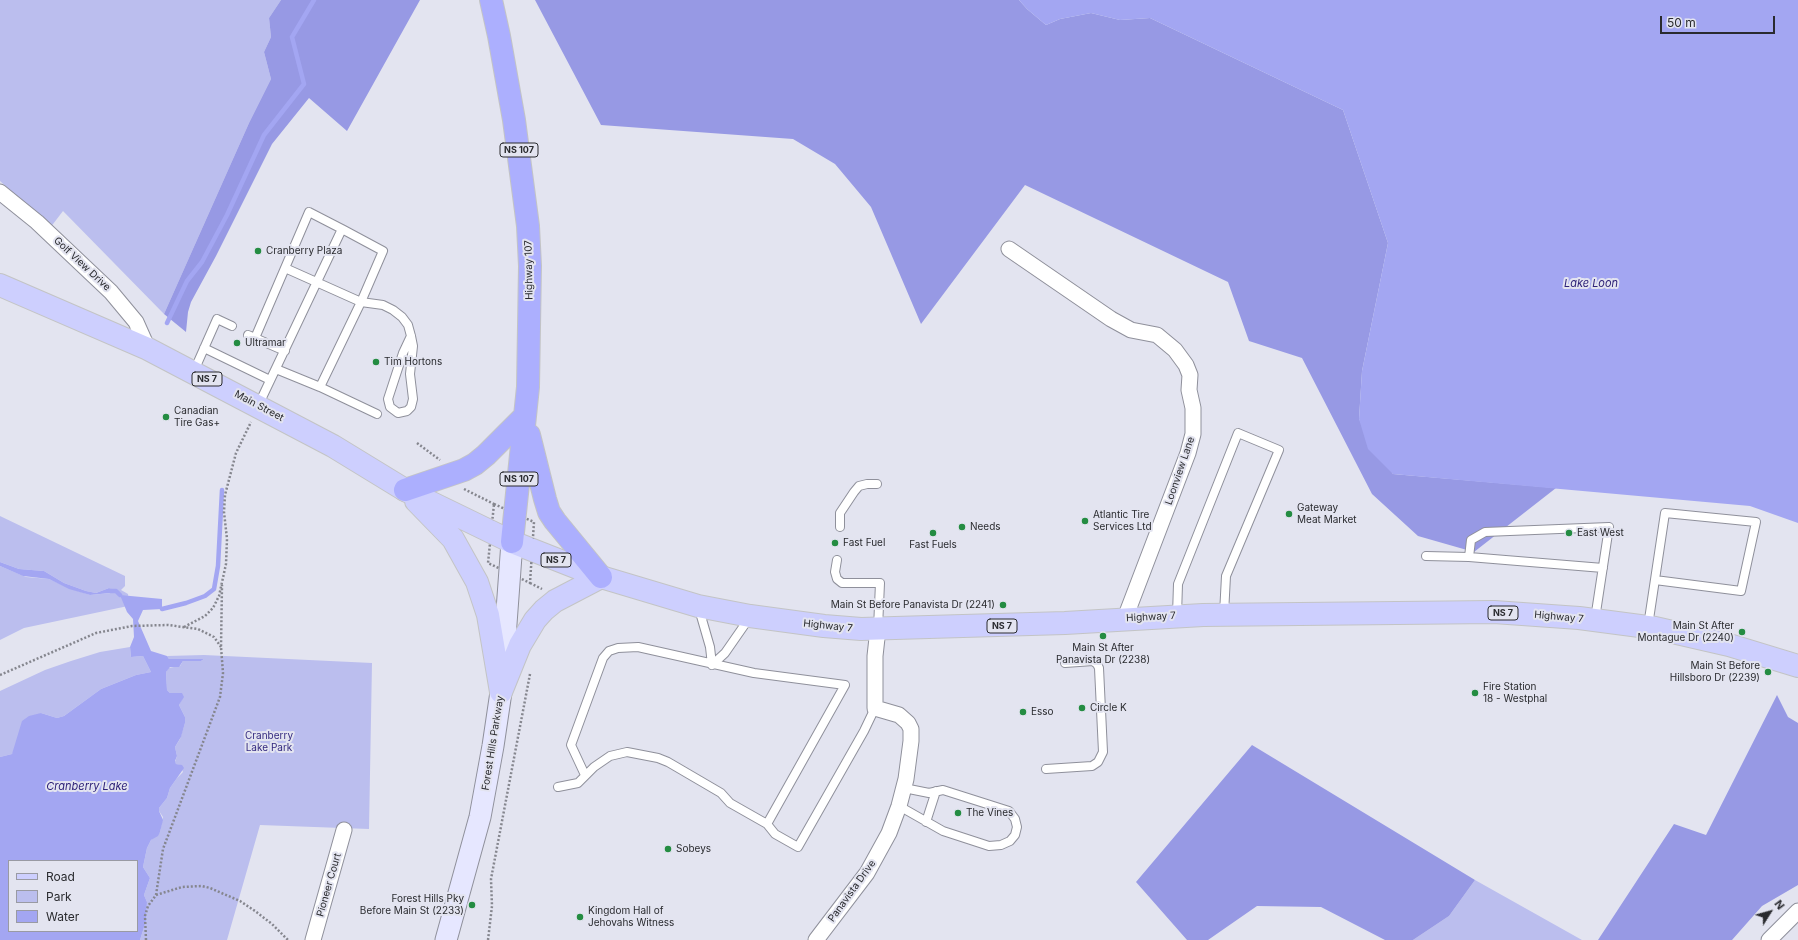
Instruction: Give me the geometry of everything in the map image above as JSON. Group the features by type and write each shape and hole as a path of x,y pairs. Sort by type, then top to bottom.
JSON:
{"highway":[{"name":"Highway 107","path":"491,0 514,120 528,226 530,266 528,387 512,542"},
{"path":"405,490 464,470 474,464 486,455 525,416"},
{"path":"525,416 543,493 549,512 601,577"}],"main road":[{"name":"Main Street","path":"0,285 148,349 333,446 405,490 512,542"},
{"path":"405,490 453,539 477,582 488,615 501,692"},
{"name":"Highway 7","path":"512,542 601,577 698,606 750,616 824,626 878,629 1065,623 1125,618 1177,616 1494,612 1595,620 1648,627 1729,645 1798,666"},
{"name":"Forest Hills Parkway","path":"446,940 480,817 501,692 512,542"},
{"path":"501,692 520,645 535,620 555,601 601,577"}],"street":[{"name":"Golf View Drive","path":"0,192 37,222 111,292 136,322 148,349"},
{"name":"Loonview Lane","path":"1009,249 1111,319 1131,330 1157,335 1175,350 1186,365 1190,375 1189,390 1193,408 1193,434 1188,453 1125,618"},
{"path":"875,708 875,656 878,629"},
{"name":"Panavista Drive","path":"816,940 867,873 889,833 904,788 912,741 908,723 898,715 875,708"},
{"name":"Pioneer Court","path":"313,940 344,830"},
{"path":"1769,940 1798,911"}],"lane":[{"path":"285,351 251,336 309,212 383,251 361,302 320,386"},
{"path":"258,406 342,229"},
{"path":"284,268 361,302 384,305 402,316 408,325 411,336 413,346 410,374 413,399 411,407 398,413 390,406 388,399 403,353 411,336"},
{"path":"193,372 217,319 232,326"},
{"path":"204,348 270,380"},
{"path":"276,369 320,386 377,414"},
{"path":"1177,616 1178,584 1238,433 1279,450 1226,576 1224,615"},
{"path":"840,527 840,513 859,486 877,484"},
{"path":"1648,627 1655,580 1665,513 1756,522 1741,591 1655,580"},
{"path":"1469,558 1471,540 1485,532 1609,527 1595,620"},
{"path":"1426,556 1602,568"},
{"path":"837,560 835,572 837,579 842,583 880,583 878,629"},
{"path":"698,606 710,647 712,665"},
{"path":"712,665 725,653 750,616"},
{"path":"585,776 571,745 603,658 609,651 618,648 638,647 754,674 845,685 767,824"},
{"path":"1046,769 1092,766 1098,762 1103,752 1099,668 1093,661 1065,663"},
{"path":"558,787 578,783 610,756 627,752 658,758 668,762 721,793 730,803 767,824 775,834 798,847 864,731 875,708"},
{"path":"899,806 943,831 989,846 1001,845 1010,841 1015,835 1017,827 1015,819 1009,811 943,790 929,793 904,788"},
{"path":"926,822 936,791"}],"path":[{"path":"146,940 145,916 148,906 156,895 163,849 220,697 223,672 222,585 227,539 224,512 227,482 236,453 258,406"},
{"path":"417,444 443,463"},
{"path":"462,488 494,504"},
{"path":"184,627 205,616 213,608 222,585"},
{"path":"0,674 96,633 132,626 168,625 198,629 214,637 222,647"},
{"path":"488,940 492,906 491,879 530,670"},
{"path":"156,895 182,887 202,886 210,888 240,901 272,924 288,940"}],"green space":[{"path":"0,0 281,0 269,18 271,37 264,52 271,79 249,123 164,314 63,211 50,228 0,181"},
{"path":"0,516 125,576 125,586 121,590 128,594 128,606 24,628 0,640 0,566 26,577 49,579 90,595 111,593 115,591 109,588 96,593 86,591 64,583 44,571 19,569 0,562"},
{"path":"130,647 131,657 143,656 151,672 136,675 101,689 64,716 57,718 41,713 12,754 0,757 0,691 45,670 71,661 100,652"},
{"name":"Cranberry Lake Park","path":"204,655 372,663 369,829 260,825 227,940 140,940 146,921 147,902 144,895 150,878 143,867 147,848 151,840 160,832 163,817 159,811 159,808 167,798 170,788 183,772 180,765 176,764 175,762 177,756 175,747 180,739 185,723 185,717 179,705 183,697 178,693 170,693 167,690 166,672 168,668 180,666 183,661 201,661 204,659 169,659 167,656"},
{"path":"1475,880 1582,940 1413,940 1449,916"}],"shaded area":[{"path":"281,0 420,0 347,131 309,98 272,144 216,256 191,302 188,312 186,332 164,314 249,123 271,79 264,52 271,37 269,18"},
{"path":"535,0 1019,0 1046,25 1060,19 1091,13 1120,20 1150,18 1343,110 1388,243 1362,371 1359,419 1393,474 1556,488 1474,552 1418,536 1372,494 1302,358 1249,341 1228,282 1025,185 921,324 871,207 835,164 793,139 601,125"},
{"path":"1777,695 1788,717 1798,723 1798,885 1762,906 1732,940 1598,940 1674,824 1706,835"},
{"path":"1252,745 1475,880 1449,916 1413,940 1385,940 1321,907 1257,906 1208,940 1187,940 1136,882"}],"water":[{"name":"Lake Loon","path":"1019,0 1798,0 1798,523 1750,506 1393,474 1368,449 1359,419 1362,371 1388,243 1343,110 1150,18 1120,20 1091,13 1060,19 1046,25"},
{"path":"0,562 19,569 44,571 64,583 86,591 96,593 109,588 116,591 90,595 69,589 49,579 23,576 0,566"},
{"name":"Cranberry Lake","path":"120,595 162,599 162,609 143,610 138,621 151,651 167,656 169,659 204,659 201,661 183,661 179,667 170,667 166,672 167,690 170,693 182,693 184,697 179,705 185,717 185,723 181,737 175,747 177,756 175,761 176,764 182,765 184,768 170,788 167,798 159,808 163,820 160,832 158,836 151,840 147,848 143,867 150,878 144,895 147,902 146,921 140,940 0,940 0,757 12,754 22,721 29,716 41,713 57,718 64,716 101,689 136,675 151,672 143,656 131,657 130,647 134,637 133,619 127,612"}],"waterway":[{"path":"167,323 187,281 202,262 227,215 264,135 304,84 292,37 314,0"},
{"path":"162,609 186,603 205,596 214,589 218,566 222,490"},
{"path":"110,591 116,591 120,595"}],"place":[{"name":"Cranberry Plaza","path":"258,251"},
{"name":"Ultramar","path":"237,343"},
{"name":"Tim Hortons","path":"376,362"},
{"name":"Canadian Tire Gas+","path":"166,417"},
{"name":"Gateway Meat Market","path":"1289,514"},
{"name":"Atlantic Tire Services Ltd","path":"1085,521"},
{"name":"Needs","path":"962,527"},
{"name":"Fast Fuels","path":"933,533"},
{"name":"East West","path":"1569,533"},
{"name":"Fast Fuel","path":"835,543"},
{"name":"Main St Before Panavista Dr (2241)","path":"1003,605"},
{"name":"Main St After Montague Dr (2240)","path":"1742,632"},
{"name":"Main St After Panavista Dr (2238)","path":"1103,636"},
{"name":"Main St Before Hillsboro Dr (2239)","path":"1768,672"},
{"name":"Fire Station 18 - Westphal","path":"1475,693"},
{"name":"Circle K","path":"1082,708"},
{"name":"Esso","path":"1023,712"},
{"name":"The Vines","path":"958,813"},
{"name":"Sobeys","path":"668,849"},
{"name":"Forest Hills Pky Before Main St (2233)","path":"472,905"},
{"name":"Kingdom Hall of Jehovahs Witness","path":"580,917"}]}
